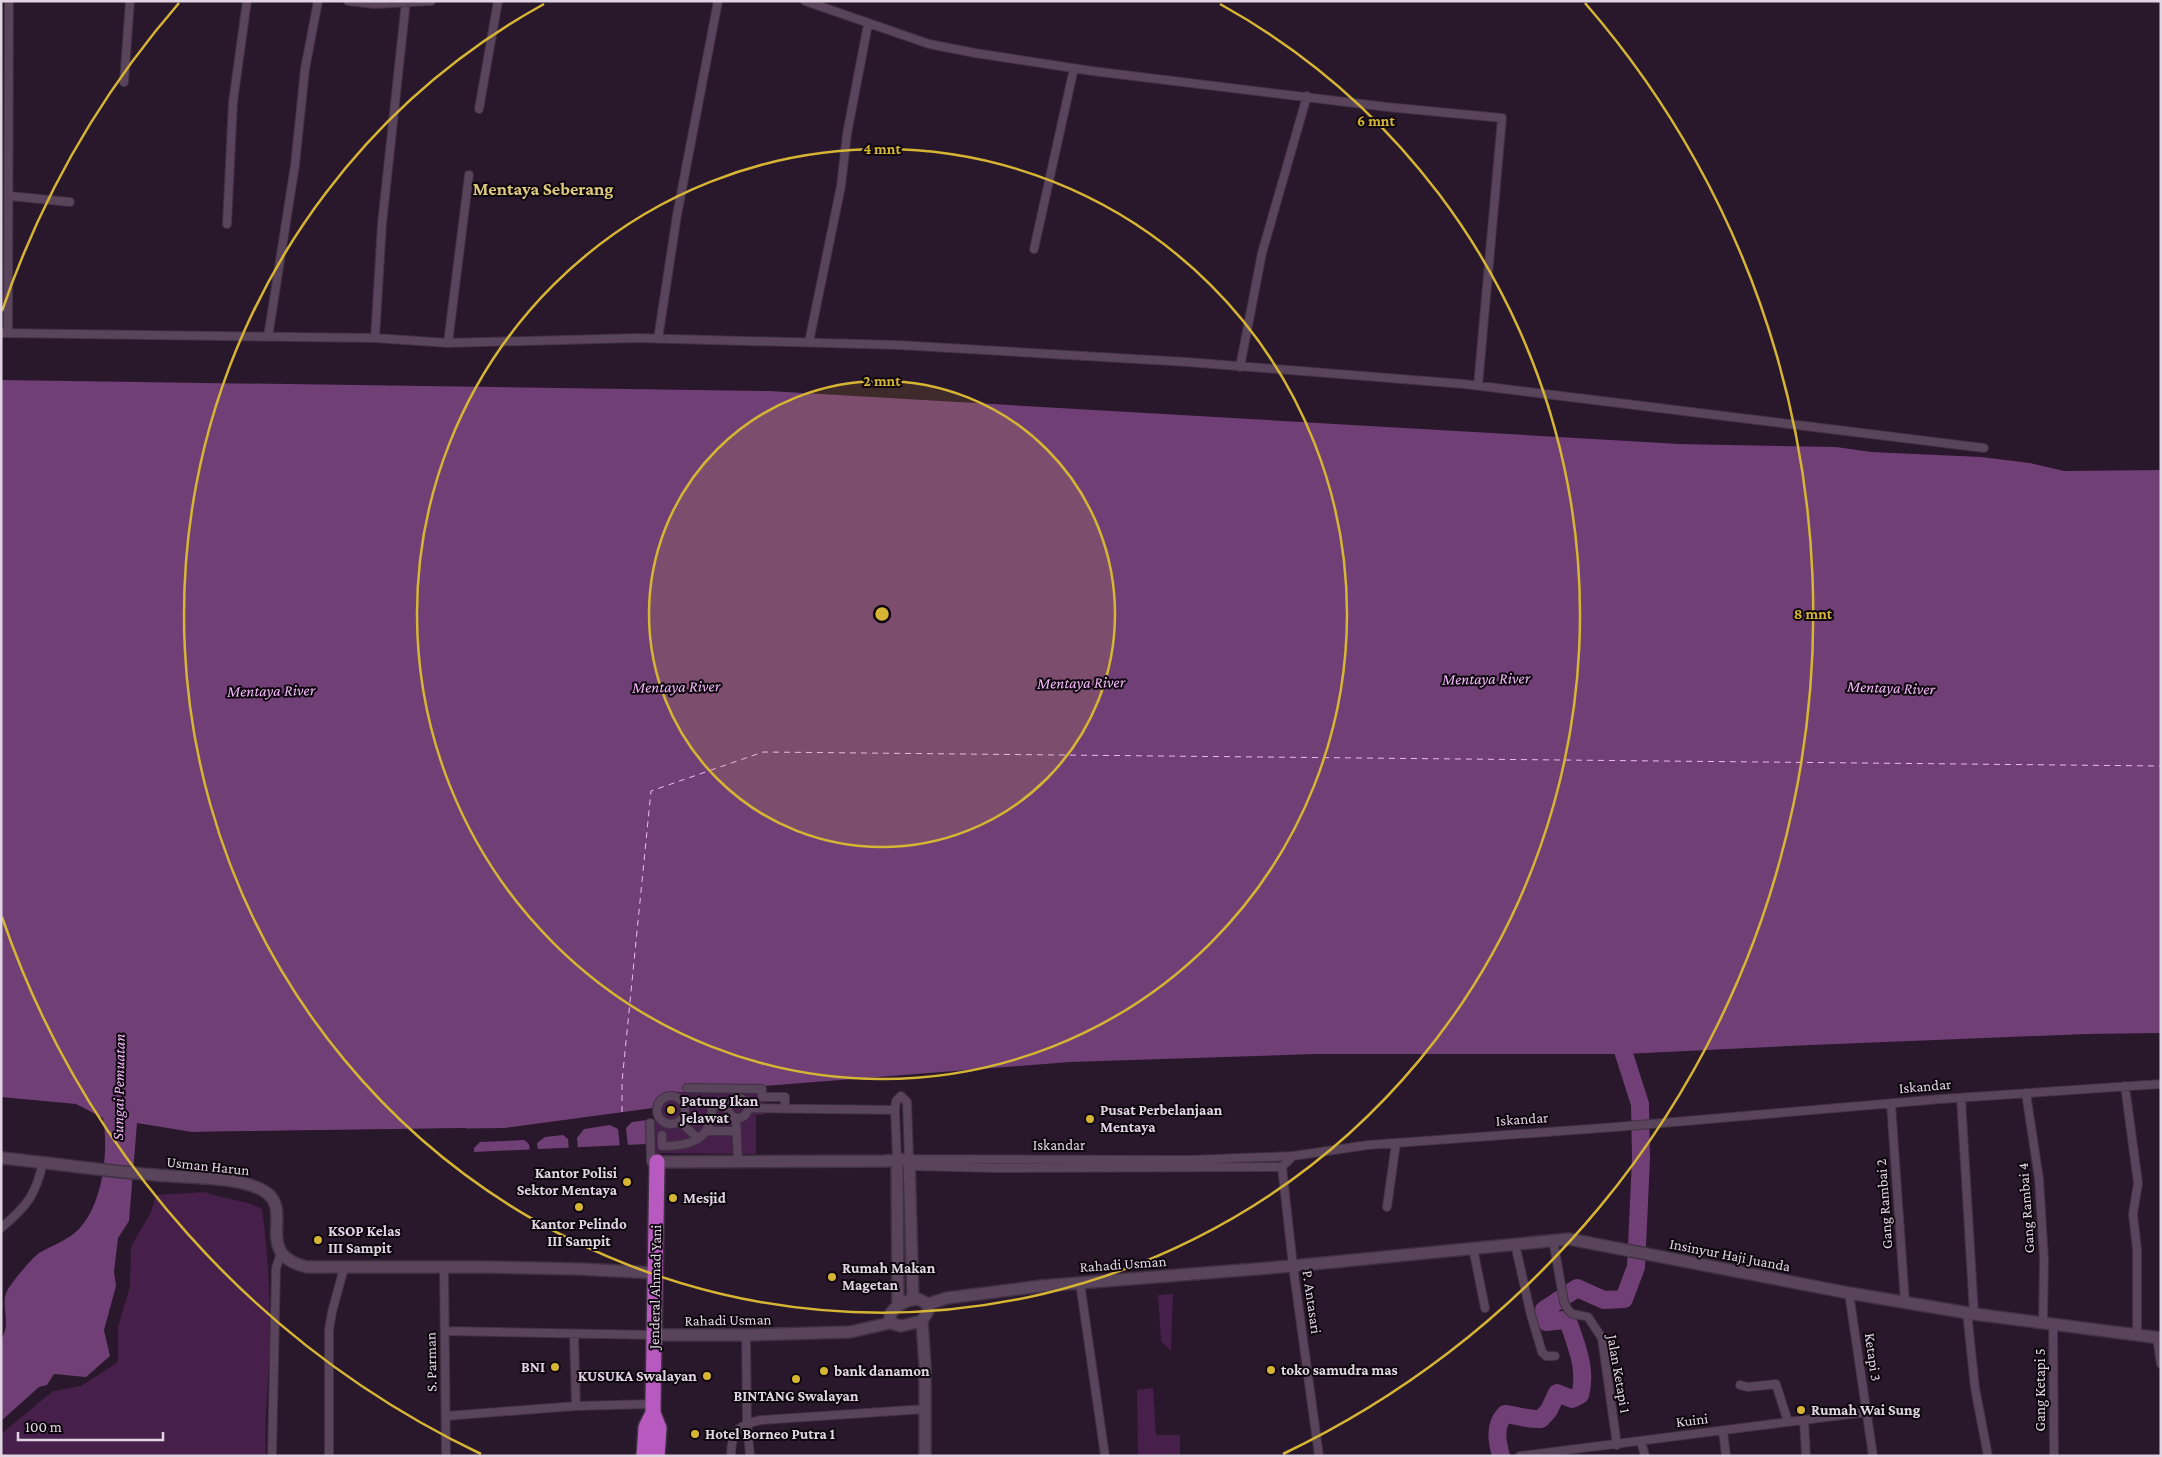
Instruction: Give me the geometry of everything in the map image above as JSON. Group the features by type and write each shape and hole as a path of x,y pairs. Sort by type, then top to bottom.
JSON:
{"highway":[{"name":"Jenderal Ahmad Yani","path":"654,1162 653,1409 658,1428 657,1456"},
{"name":"Jenderal Ahmad Yani","path":"644,1456 646,1427 653,1409"}],"street":[{"path":"9,1 10,196 5,332 268,338 375,338 448,343 658,339 898,345 1240,366 1478,386 1984,448"},
{"path":"124,82 130,1"},
{"path":"227,224 233,102 247,1"},
{"path":"268,338 295,165 305,69 318,1"},
{"path":"348,1 375,4 431,1"},
{"path":"479,109 498,1"},
{"path":"658,339 677,216 718,1"},
{"path":"805,1 929,44 1074,68 1386,107 1502,118 1478,386"},
{"path":"375,338 382,224 406,2"},
{"path":"809,342 841,186 848,134 868,24"},
{"path":"1034,249 1074,68"},
{"path":"1240,366 1265,238 1308,96"},
{"path":"448,343 469,175"},
{"path":"10,196 70,202"},
{"name":"Iskandar","path":"654,1162 1190,1160 1292,1156 1368,1145 1625,1127 1961,1098 2161,1084"},
{"path":"2125,1086 2138,1183 2133,1214 2137,1257 2137,1336"},
{"path":"687,1088 762,1089 762,1097 785,1097 785,1108"},
{"name":"Gang Rambai 4","path":"2026,1093 2039,1179 2048,1324"},
{"path":"898,1305 895,1110 896,1101 901,1096 907,1102 913,1300"},
{"path":"739,1098 746,1101 749,1108 746,1115 736,1118 730,1115 728,1105 732,1099 739,1098"},
{"path":"1961,1098 1975,1388 1988,1456"},
{"name":"Gang Rambai 2","path":"1891,1104 1906,1302"},
{"path":"662,1135 662,1146 682,1146 698,1139 706,1131 711,1121 712,1106 728,1105"},
{"path":"749,1108 895,1110"},
{"path":"736,1118 738,1162"},
{"path":"680,1121 698,1139"},
{"path":"650,1123 654,1162"},
{"path":"706,1131 737,1131"},
{"path":"1387,1207 1396,1143"},
{"path":"1282,1167 1292,1156"},
{"name":"Usman Harun","path":"1,1158 155,1175 213,1179 253,1185 266,1192 273,1200 276,1210 277,1238 281,1253"},
{"path":"1,1228 34,1194 43,1162"},
{"name":"Iskandar","path":"910,1162 993,1168 1282,1167"},
{"name":"P. Antasari","path":"1282,1167 1293,1266 1319,1456"},
{"name":"Insinyur Haji Juanda","path":"1293,1266 1553,1240 1574,1240 1849,1293 1970,1313 2159,1338"},
{"name":"Jalan Ketapi 1","path":"1553,1240 1564,1302 1569,1313 1587,1316 1600,1333 1617,1445"},
{"path":"1515,1244 1542,1352 1546,1356 1555,1356"},
{"path":"1473,1248 1485,1308"},
{"path":"272,1456 276,1268 281,1253 293,1264 307,1268 444,1267 580,1269 655,1274"},
{"name":"Rahadi Usman","path":"928,1304 947,1298 1040,1286 1293,1266"},
{"name":"S. Parman","path":"444,1267 446,1456"},
{"path":"329,1456 329,1330 344,1268"},
{"path":"1080,1283 1105,1456"},
{"name":"Ketapi 3","path":"1849,1293 1873,1456"},
{"path":"890,1322 891,1313 898,1305 913,1300 922,1300 928,1304 928,1311 922,1321 925,1352 925,1456"},
{"name":"Rahadi Usman","path":"445,1331 746,1336 850,1332 890,1322 901,1326 922,1321"},
{"name":"Gang Ketapi 5","path":"2048,1324 2054,1456"},
{"path":"574,1334 576,1406"},
{"path":"746,1336 747,1422 750,1456"},
{"path":"2159,1338 2161,1364"},
{"path":"1740,1385 1748,1387 1776,1384 1788,1422"},
{"path":"446,1416 576,1406 653,1409"},
{"path":"731,1456 734,1435 747,1422 925,1409"},
{"name":"Kuini","path":"1520,1456 1552,1454 1867,1412"},
{"path":"1804,1420 1806,1456"},
{"path":"1723,1430 1726,1456"},
{"path":"1642,1441 1645,1456"}],"shaded area":[{"path":"685,1086 764,1086 764,1115 756,1115 756,1154 654,1153 653,1120 656,1103 664,1093 684,1092"},
{"path":"205,1192 248,1203 262,1209 267,1257 270,1322 266,1456 1,1456 1,1434 53,1391 81,1386 118,1362 118,1327 130,1286 131,1247 151,1212 156,1195"},
{"path":"1173,1294 1171,1351 1161,1341 1158,1295"},
{"path":"1153,1388 1156,1435 1180,1435 1180,1456 1138,1456 1137,1390"}],"water":[{"path":"1,380 769,391 1679,444 1836,447 1871,452 1981,457 2030,463 2064,471 2161,470 2161,1033 2086,1034 1624,1054 1315,1054 1070,1062 764,1086 685,1086 684,1092 664,1094 657,1100 654,1121 646,1122 647,1144 474,1152 466,1128 192,1132 137,1123 129,1221 118,1238 114,1272 116,1286 104,1330 110,1356 86,1377 54,1374 47,1385 39,1387 1,1421 1,1339 6,1327 5,1296 17,1277 35,1256 74,1234 86,1219 93,1207 102,1177 105,1131 103,1118 76,1104 1,1097"}],"pier":[{"path":"653,1108 654,1119 632,1122 626,1128 628,1147 620,1147 618,1129 610,1125 584,1129 577,1138 578,1150 569,1150 568,1139 563,1135 545,1137 537,1143 538,1152 530,1152 529,1144 524,1140 480,1142 474,1148 474,1155 471,1153 464,1131 192,1134 192,1132 504,1128"}],"waterway":[{"path":"1501,1456 1498,1429 1505,1414 1541,1419 1549,1410 1557,1393 1572,1399 1580,1395 1582,1368 1569,1324 1564,1320 1546,1322 1543,1319 1544,1310 1577,1288 1604,1300 1624,1299 1636,1267 1641,1159 1640,1104 1624,1054 1623,1031"}],"ferry route":[{"path":"622,1112 622,1082 651,791 763,752 2161,766"}],"place":[{"name":"Patung Ikan Jelawat","path":"671,1110"},
{"name":"Pusat Perbelanjaan Mentaya","path":"1090,1119"},
{"name":"Kantor Polisi Sektor Mentaya","path":"627,1182"},
{"name":"Mesjid","path":"673,1198"},
{"name":"Kantor Pelindo III Sampit","path":"579,1207"},
{"name":"KSOP Kelas III Sampit","path":"318,1240"},
{"name":"Rumah Makan Magetan","path":"832,1277"},
{"name":"BNI","path":"555,1367"},
{"name":"toko samudra mas","path":"1271,1370"},
{"name":"bank danamon","path":"824,1371"},
{"name":"KUSUKA Swalayan","path":"707,1376"},
{"name":"BINTANG Swalayan","path":"796,1379"},
{"name":"Rumah Wai Sung","path":"1801,1410"},
{"name":"Hotel Borneo Putra 1","path":"695,1434"}],"district":[{"name":"Mentaya Seberang","path":"543,189"}],"water label":[{"name":"Mentaya River","path":"1486,678"},
{"name":"Mentaya River","path":"1081,682"},
{"name":"Mentaya River","path":"676,686"},
{"name":"Mentaya River","path":"1891,687"},
{"name":"Mentaya River","path":"271,690"},
{"name":"Sungai Pemuatan","path":"118,1087"}]}
